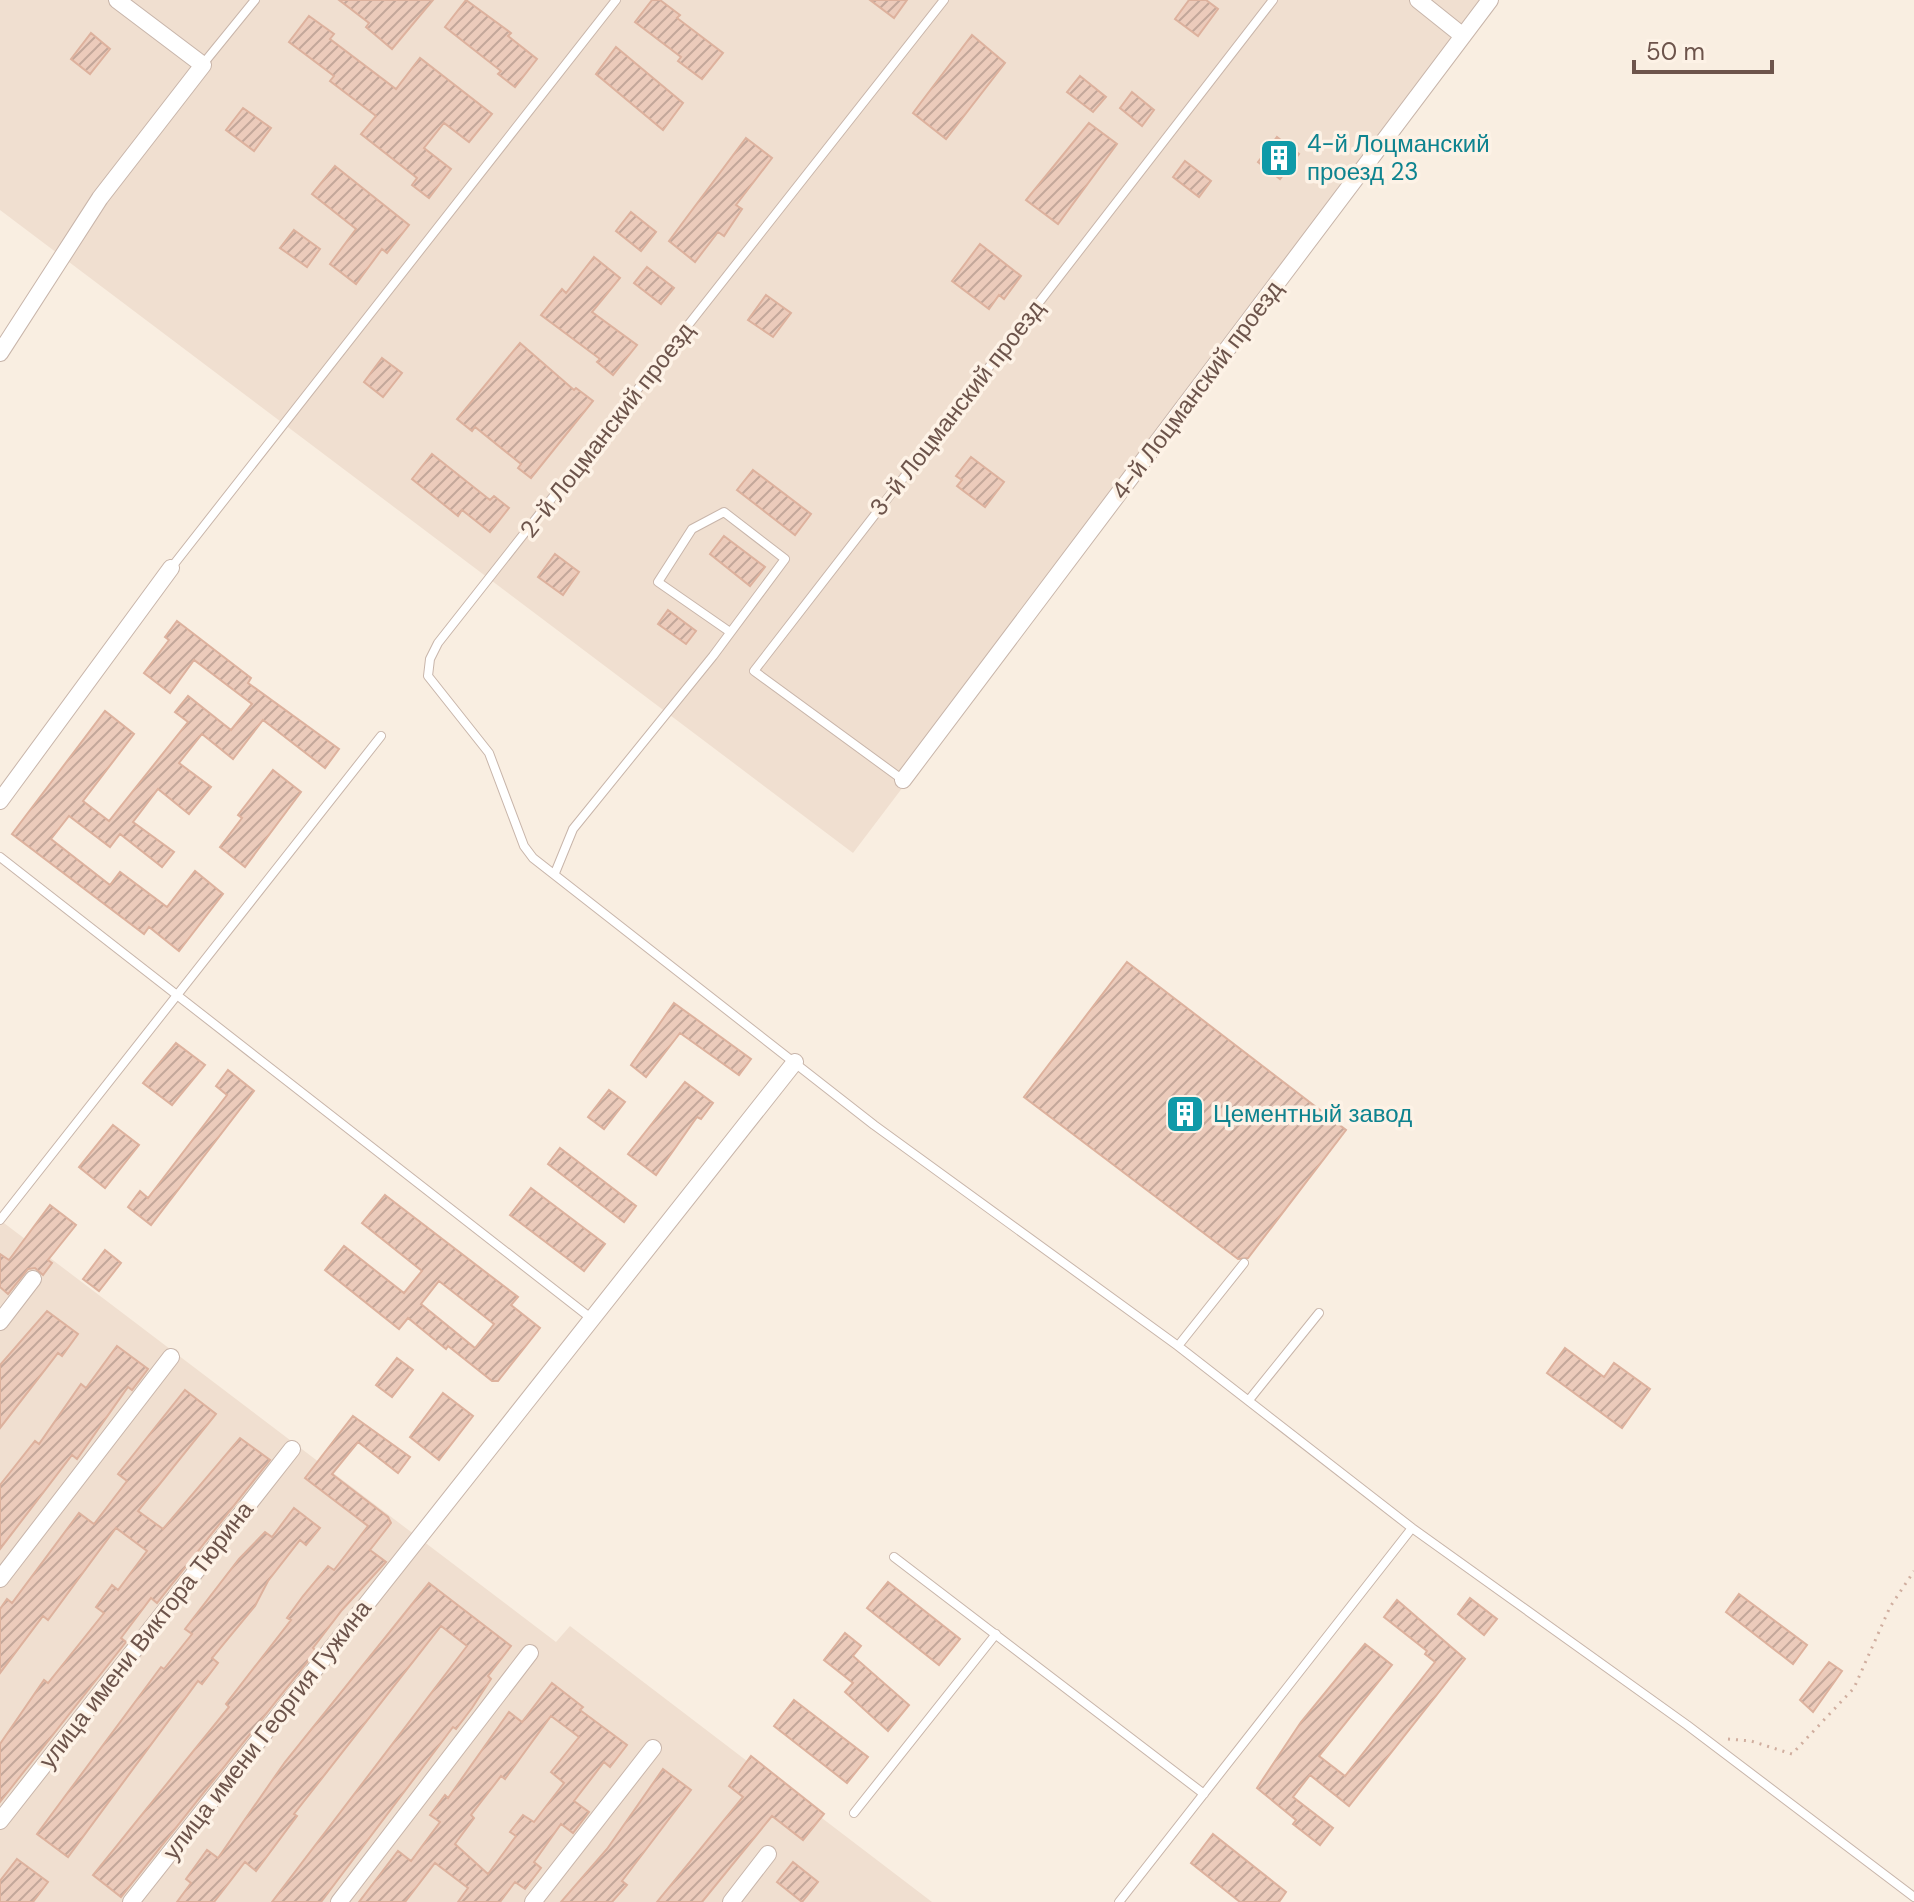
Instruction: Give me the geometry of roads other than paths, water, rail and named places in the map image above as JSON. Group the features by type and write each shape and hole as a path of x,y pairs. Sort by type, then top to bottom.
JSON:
{"street":[{"path":"0,353 100,198 203,65 117,0"},
{"path":"1418,0 1463,36"},
{"name":"4-й Лоцманский проезд","path":"903,780 1490,0"},
{"path":"0,801 171,568"},
{"name":"улица имени Георгия Гужина","path":"131,1902 795,1062"},
{"path":"0,1322 33,1279"},
{"path":"0,1579 171,1357"},
{"name":"улица имени Виктора Тюрина","path":"0,1821 292,1449"},
{"path":"339,1902 530,1653"},
{"path":"533,1902 653,1748"},
{"path":"731,1902 768,1854"}],"lane":[{"path":"203,65 255,0"},
{"path":"171,568 616,0"},
{"name":"2-й Лоцманский проезд","path":"944,0 438,643 430,659 428,676 489,753 526,849 555,873 874,1125 1178,1346 1412,1528 1702,1737 1914,1897"},
{"name":"3-й Лоцманский проезд","path":"903,780 754,671 1273,0"},
{"path":"555,873 573,829 730,632 785,559 724,512 692,529 658,582 730,632"},
{"path":"0,1220 381,736"},
{"path":"0,857 592,1320"},
{"path":"1178,1346 1244,1263"},
{"path":"1249,1400 1319,1313"},
{"path":"1119,1902 1412,1528"},
{"path":"894,1557 1204,1794"},
{"path":"854,1813 996,1634"}],"place":[{"name":"4-й Лоцманский проезд 23","path":"1279,158"},
{"name":"Цементный завод","path":"1185,1114"}]}
